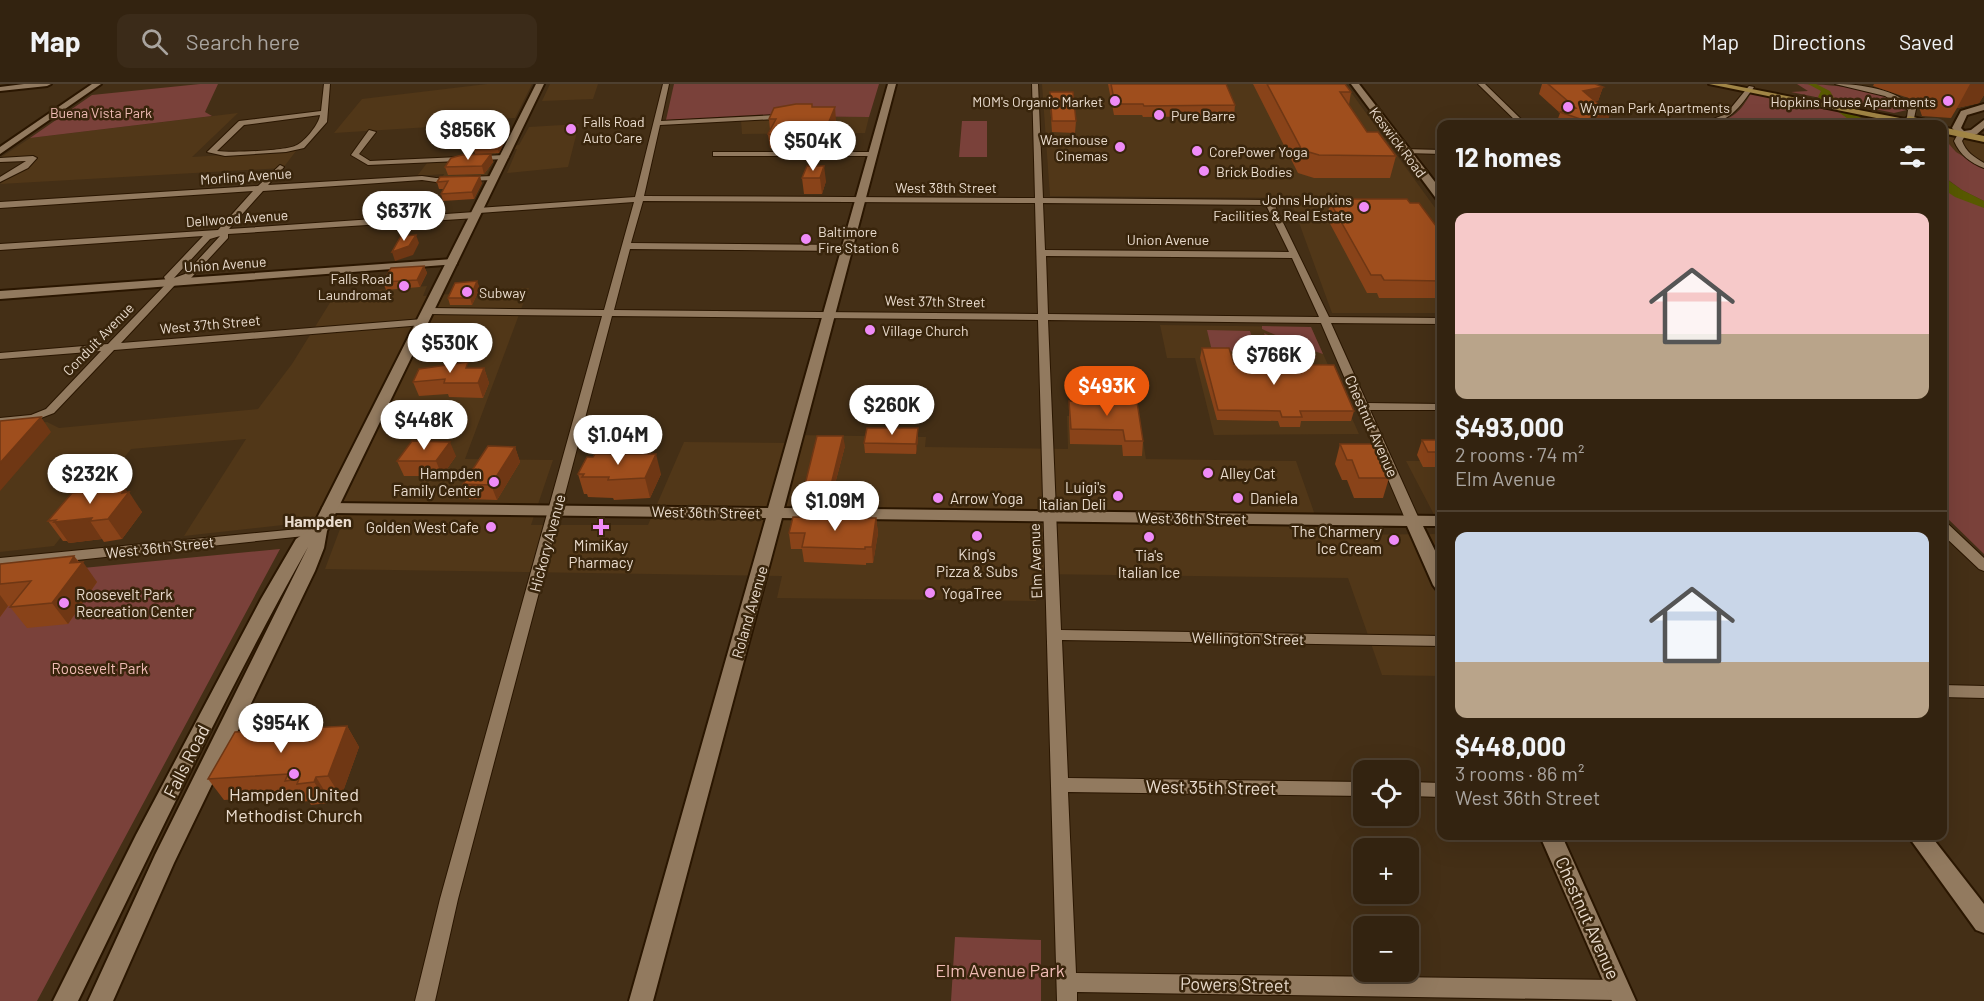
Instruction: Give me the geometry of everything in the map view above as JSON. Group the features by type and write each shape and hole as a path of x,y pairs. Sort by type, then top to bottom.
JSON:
{"main road":[{"path":"1713,84 1773,93 1904,120"},
{"path":"1736,84 1748,90"},
{"path":"1947,129 1984,136"},
{"path":"1974,132 1984,136"}],"street":[{"path":"0,89 47,84"},
{"path":"0,152 97,84"},
{"name":"Falls Road","path":"100,1001 163,862 306,571 316,548 319,531 330,508 540,84"},
{"name":"Hickory Avenue","path":"425,1001 449,899 627,246 666,84"},
{"name":"Roland Avenue","path":"641,1001 777,513 828,315 892,84"},
{"name":"Elm Avenue","path":"1035,84 1067,991"},
{"name":"Keswick Road","path":"1355,84 1437,192"},
{"path":"1481,84 1519,120"},
{"path":"1838,84 1875,92 1903,102 1912,109 1912,120"},
{"path":"323,113 242,123 211,152 225,154 297,148 322,124 323,113 324,102 329,85"},
{"path":"1716,120 1729,116 1740,105 1748,90"},
{"path":"1984,107 1964,113 1958,141 1967,156 1984,166"},
{"path":"658,123 776,117"},
{"path":"1959,131 1974,132 1984,123"},
{"path":"372,132 355,155 368,163 505,157"},
{"path":"1406,152 1437,152"},
{"path":"716,154 873,154"},
{"path":"0,160 33,158 0,180"},
{"name":"Conduit Avenue","path":"0,422 44,415 172,283 188,276 225,236 221,232 280,167"},
{"name":"Morling Avenue","path":"0,205 422,178 436,180 494,178"},
{"name":"West 38th Street","path":"477,213 639,199 1269,202"},
{"name":"Chestnut Avenue","path":"1269,202 1325,320 1437,574"},
{"name":"Dellwood Avenue","path":"0,247 477,213"},
{"path":"627,246 846,248"},
{"name":"Union Avenue","path":"1041,253 1295,255"},
{"name":"Union Avenue","path":"0,296 453,262"},
{"name":"West 37th Street","path":"0,356 314,331 426,317 608,313 1437,321"},
{"path":"1363,406 1437,406"},
{"name":"West 36th Street","path":"330,508 1437,521"},
{"name":"Falls Road","path":"65,1001 144,842 270,599 302,543 319,531"},
{"name":"West 36th Street","path":"0,563 319,531"},
{"path":"1947,531 1984,566"},
{"name":"Wellington Street","path":"1054,635 1437,641"},
{"path":"1947,691 1984,692"},
{"name":"West 35th Street","path":"1059,785 1353,789"},
{"path":"1419,789 1437,789"},
{"name":"Chestnut Avenue","path":"1553,840 1622,996"},
{"path":"1922,840 1984,922"},
{"name":"Powers Street","path":"1067,991 1622,996"}],"shaded area":[{"path":"487,84 532,84 515,118 449,121 446,126 334,133 362,99"},
{"path":"550,84 598,84 593,99 542,101"},
{"path":"1042,84 1345,84 1437,210 1437,313 1332,313 1290,198 1050,196"},
{"path":"1808,84 1816,84 1830,91 1835,100 1864,120 1850,120 1818,97 1821,91"},
{"path":"238,113 192,157 296,151 283,168 0,184 30,160 0,162 0,158 30,138"},
{"path":"778,116 869,117 865,133 742,134 741,120"},
{"path":"579,124 568,167 507,173 517,149 498,150 495,155 474,156 479,147 519,145 529,127"},
{"path":"1947,133 1984,141 1984,204 1947,182"},
{"path":"493,160 486,177 442,178 444,174 417,176 427,163"},
{"path":"1947,180 1984,201 1984,208 1947,192"},
{"path":"427,286 423,296 529,288 465,459 553,460 531,525 648,525 684,442 794,443 796,435 926,437 925,447 1068,449 1067,416 1139,416 1146,459 1296,461 1322,535 1437,534 1437,676 1382,675 1348,578 1036,574 1036,601 777,598 782,576 325,569 343,521 301,523 184,536 246,439 131,449 54,546 0,552 0,426 47,422 59,428 258,409 292,364 336,293"},
{"path":"1160,325 1311,327 1359,434 1214,435 1195,358 1167,358"},
{"path":"1406,461 1437,461 1437,520"}],"green space":[{"name":"Buena Vista Park","path":"218,84 205,112 212,116 30,138 92,95"},
{"path":"674,84 879,84 869,117 766,116 666,120"},
{"path":"1797,84 1855,88 1885,96 1898,102 1907,110 1894,113 1791,92 1808,91"},
{"path":"1751,93 1842,111 1856,120 1726,120 1744,105"},
{"path":"962,121 987,121 987,157 959,157"},
{"path":"1947,142 1956,152 1984,169 1984,201 1962,190 1947,179"},
{"path":"1947,182 1984,204 1984,554 1947,518"},
{"path":"1262,326 1311,327 1323,354 1308,349 1306,351 1317,358 1300,361 1284,358 1291,353 1285,351 1279,356 1270,351 1264,333 1277,339 1280,337 1262,329"},
{"path":"1207,330 1250,331 1257,352 1212,351"},
{"name":"Roosevelt Park","path":"280,549 37,1001 0,1001 0,576"},
{"name":"Elm Avenue Park","path":"955,937 1041,940 1041,1001 951,1001"}],"building":[{"path":"1111,84 1226,84 1235,105 1115,104"},
{"path":"1267,84 1345,84 1351,92 1340,92 1367,132 1378,132 1396,156 1319,155 1302,150"},
{"path":"1548,84 1595,84 1603,87 1583,91 1610,114 1583,120 1560,112 1576,108"},
{"path":"1050,92 1073,92 1076,121 1052,121"},
{"path":"796,104 835,107 823,136 768,134 776,119 769,119 774,108"},
{"path":"509,127 498,149 474,150 488,139 483,148"},
{"path":"491,154 482,166 445,167 451,158 462,155"},
{"path":"807,166 824,166 820,178 802,178"},
{"path":"480,176 472,192 441,194 448,181 437,182 440,177"},
{"path":"1337,199 1407,199 1410,203 1419,203 1437,227 1437,281 1384,280 1381,275 1371,275 1330,202 1339,202"},
{"path":"416,235 409,246 392,252 401,236"},
{"path":"424,266 417,280 383,282 391,268"},
{"path":"477,281 470,298 448,298 455,283"},
{"path":"470,328 463,344 447,345 454,330"},
{"path":"1202,348 1229,348 1234,364 1334,365 1354,411 1300,411 1302,417 1282,417 1280,411 1218,410"},
{"path":"468,362 466,368 484,368 478,383 444,383 445,379 413,382 419,369"},
{"path":"1069,401 1137,402 1143,441 1125,441 1123,430 1071,429"},
{"path":"41,417 0,463 0,421"},
{"path":"867,428 918,428 916,444 864,443"},
{"path":"817,436 843,436 830,489 804,489"},
{"path":"1422,440 1437,440 1437,452 1428,452"},
{"path":"412,441 450,442 436,461 397,461"},
{"path":"1340,444 1376,444 1389,478 1359,478 1352,460 1347,460"},
{"path":"488,446 515,447 491,485 463,484"},
{"path":"595,454 656,454 645,478 608,480 609,477 582,477 584,474 578,474 587,457 593,457"},
{"path":"125,488 122,493 129,492 108,519 48,521 72,493"},
{"path":"793,517 876,518 872,547 865,547 865,549 802,547 805,533 789,533"},
{"path":"74,556 70,563 83,562 52,603 10,607 31,581 0,584 0,564"},
{"path":"347,726 328,776 316,777 314,782 297,784 299,779 285,781 288,774 208,779 235,732"}],"place":[{"name":"MOM's Organic Market","path":"1115,101"},
{"name":"Hopkins House Apartments","path":"1948,101"},
{"name":"Wyman Park Apartments","path":"1568,107"},
{"name":"Pure Barre","path":"1159,115"},
{"name":"Falls Road Auto Care","path":"571,129"},
{"name":"Warehouse Cinemas","path":"1120,147"},
{"name":"CorePower Yoga","path":"1197,151"},
{"name":"Brick Bodies","path":"1204,171"},
{"name":"Johns Hopkins Facilities & Real Estate","path":"1364,207"},
{"name":"Baltimore Fire Station 6","path":"806,239"},
{"name":"Falls Road Laundromat","path":"404,286"},
{"name":"Subway","path":"467,292"},
{"name":"Village Church","path":"870,330"},
{"name":"Alley Cat","path":"1208,473"},
{"name":"Hampden Family Center","path":"494,482"},
{"name":"Luigi's Italian Deli","path":"1118,496"},
{"name":"Arrow Yoga","path":"938,498"},
{"name":"Daniela","path":"1238,498"},
{"name":"Golden West Cafe","path":"491,527"},
{"name":"MimiKay Pharmacy","path":"601,527"},
{"name":"King's Pizza & Subs","path":"977,536"},
{"name":"Tia's Italian Ice","path":"1149,537"},
{"name":"The Charmery Ice Cream","path":"1394,540"},
{"name":"YogaTree","path":"930,593"},
{"name":"Roosevelt Park Recreation Center","path":"64,603"},
{"name":"Hampden United Methodist Church","path":"294,774"}],"district":[{"name":"Hampden","path":"318,520"}]}
